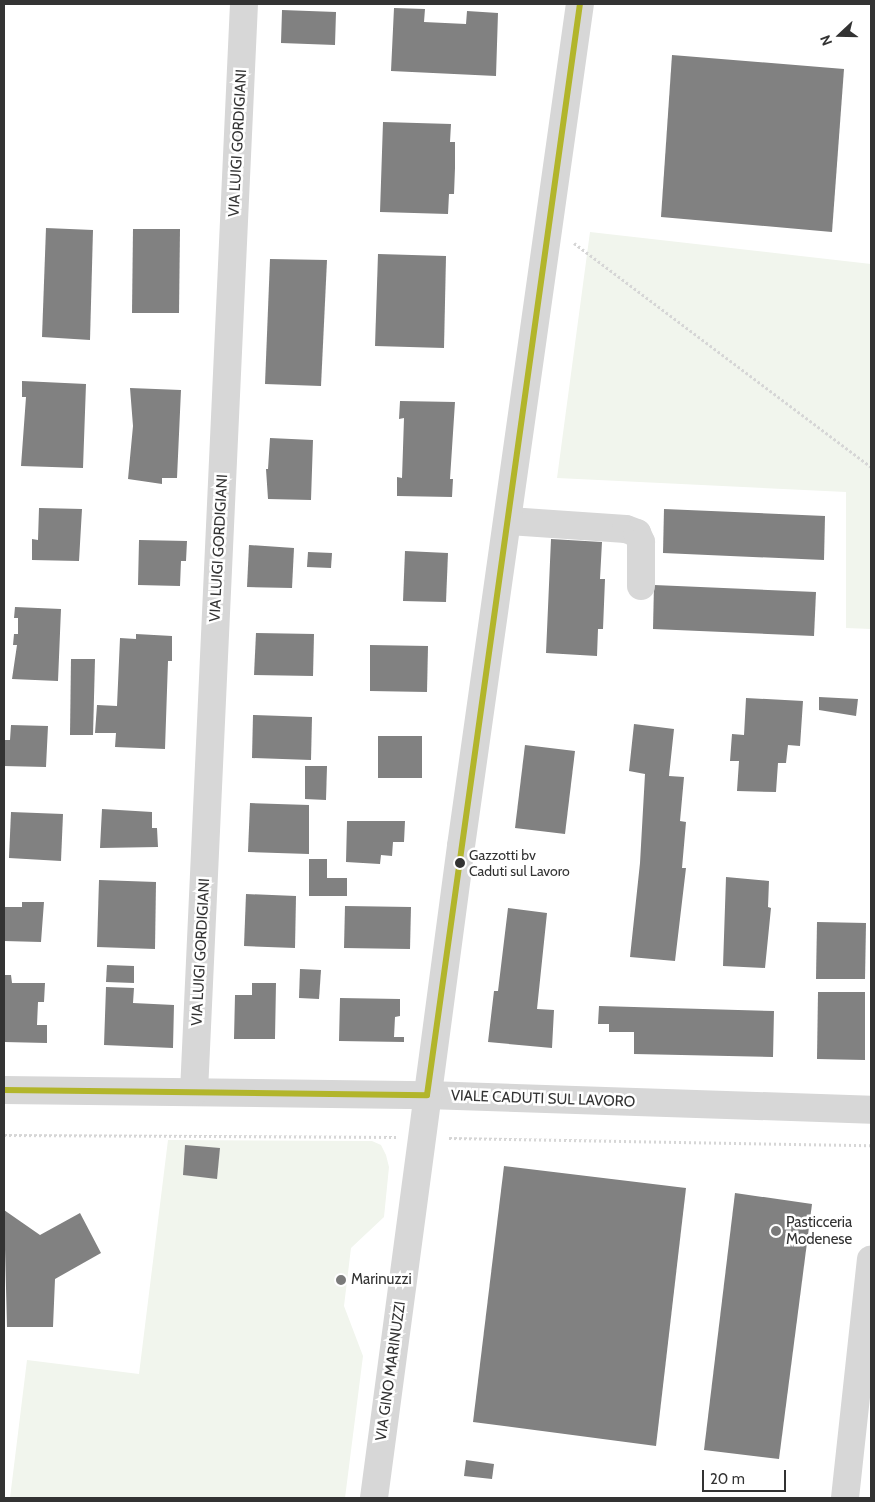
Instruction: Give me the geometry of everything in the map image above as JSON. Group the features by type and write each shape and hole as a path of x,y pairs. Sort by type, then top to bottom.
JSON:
{"street":[{"name":"VIA LUIGI GORDIGIANI","path":"194,1092 244,4"},
{"name":"VIA GINO MARINUZZI","path":"374,1498 427,1095 580,4"},
{"path":"509,521 626,529 637,533 641,542 641,586"},
{"name":"VIALE CADUTI SUL LAVORO","path":"4,1090 427,1095 871,1110"},
{"path":"845,1498 871,1259"}],"path":[{"path":"549,225 871,467"}],"shaded area":[{"path":"590,232 871,264 871,629 846,628 846,492 557,478"},
{"path":"168,1140 372,1141 381,1145 386,1155 389,1167 384,1217 351,1248 344,1306 363,1356 345,1498 10,1498 27,1360 139,1374"}],"building":[{"path":"394,8 425,9 424,22 466,24 467,11 498,13 496,76 391,71"},
{"path":"282,10 336,12 335,45 281,43"},
{"path":"672,55 844,69 832,232 661,217"},
{"path":"383,122 451,124 450,142 455,142 455,168 454,194 449,194 448,214 380,212"},
{"path":"46,228 93,230 90,340 42,337"},
{"path":"133,229 180,229 179,313 132,313"},
{"path":"378,254 446,256 444,348 375,346"},
{"path":"270,259 327,260 321,386 265,384"},
{"path":"22,381 86,384 83,468 21,466 26,397 22,397"},
{"path":"130,388 181,390 177,478 162,478 162,484 128,479 133,426"},
{"path":"400,401 455,402 450,479 453,479 452,497 397,496 397,477 402,478 404,418 399,419"},
{"path":"270,438 313,440 311,500 268,499 266,469 268,469"},
{"path":"39,508 82,509 79,561 32,560 32,539 38,540"},
{"path":"664,509 825,516 824,560 663,553"},
{"path":"551,539 602,542 600,579 605,579 603,629 598,629 597,656 546,653"},
{"path":"139,540 187,541 186,561 181,561 180,586 138,585"},
{"path":"249,545 294,548 292,588 247,587"},
{"path":"405,551 448,553 446,602 403,601"},
{"path":"308,552 332,553 331,568 307,567"},
{"path":"654,585 816,592 814,636 653,629"},
{"path":"15,607 61,609 58,681 12,679 17,645 13,645 14,634 18,634 18,618 14,618"},
{"path":"256,633 314,634 313,676 254,675"},
{"path":"136,634 172,636 172,661 168,661 165,749 115,747 116,733 95,733 97,705 117,706 120,638 136,639"},
{"path":"370,645 428,646 427,692 370,691"},
{"path":"71,659 95,659 93,735 70,735"},
{"path":"819,697 858,699 856,716 819,710"},
{"path":"746,698 803,701 800,746 788,745 786,763 778,763 776,792 737,791 739,761 730,761 732,734 744,735"},
{"path":"253,715 312,717 311,760 252,758"},
{"path":"634,724 674,729 669,776 684,777 680,821 686,822 682,868 686,868 675,961 630,957 640,863 645,774 629,771"},
{"path":"11,725 48,726 46,767 4,766 5,740 10,740"},
{"path":"378,736 422,736 422,778 378,778"},
{"path":"525,745 575,751 565,834 515,828"},
{"path":"305,766 327,766 326,800 305,799"},
{"path":"250,803 309,805 309,854 248,852"},
{"path":"102,809 152,812 152,828 157,828 158,847 100,848"},
{"path":"11,812 63,814 61,861 9,858"},
{"path":"347,821 405,821 404,842 393,842 392,856 381,855 380,864 346,862"},
{"path":"309,859 327,859 327,878 347,878 347,896 309,896"},
{"path":"726,877 769,881 768,907 771,908 765,968 723,966"},
{"path":"99,880 156,882 155,949 97,947"},
{"path":"246,894 296,896 295,948 244,946"},
{"path":"22,902 44,902 41,942 4,941 4,907 22,907"},
{"path":"345,906 411,907 410,949 344,948"},
{"path":"508,908 547,913 537,1009 554,1010 552,1048 488,1042 494,991 498,991"},
{"path":"817,922 866,923 865,979 816,979"},
{"path":"107,965 134,966 134,983 106,982"},
{"path":"300,969 321,970 319,999 299,998"},
{"path":"4,975 11,975 12,983 45,983 44,1002 38,1002 37,1025 47,1025 47,1043 4,1042"},
{"path":"252,983 276,983 275,1039 234,1039 235,995 252,995"},
{"path":"106,987 134,988 133,1003 174,1005 173,1048 104,1045"},
{"path":"818,992 865,992 865,1060 817,1059"},
{"path":"340,998 400,999 400,1016 395,1017 394,1037 404,1037 404,1042 339,1041"},
{"path":"599,1006 774,1011 773,1057 634,1054 634,1032 609,1032 609,1024 598,1024"},
{"path":"185,1145 220,1148 217,1179 183,1175"},
{"path":"504,1166 686,1188 656,1446 473,1422"},
{"path":"735,1193 812,1204 779,1459 704,1450"},
{"path":"4,1210 40,1235 80,1213 101,1253 55,1279 53,1327 7,1327"},
{"path":"466,1460 494,1464 492,1479 464,1476"}],"transit line":[{"path":"427,1095 580,4"},
{"path":"4,1090 427,1095"}],"place":[{"name":"Gazzotti bv Caduti sul Lavoro","path":"460,863"},
{"name":"Pasticceria Modenese","path":"776,1231"},
{"name":"Marinuzzi","path":"341,1280"}]}
